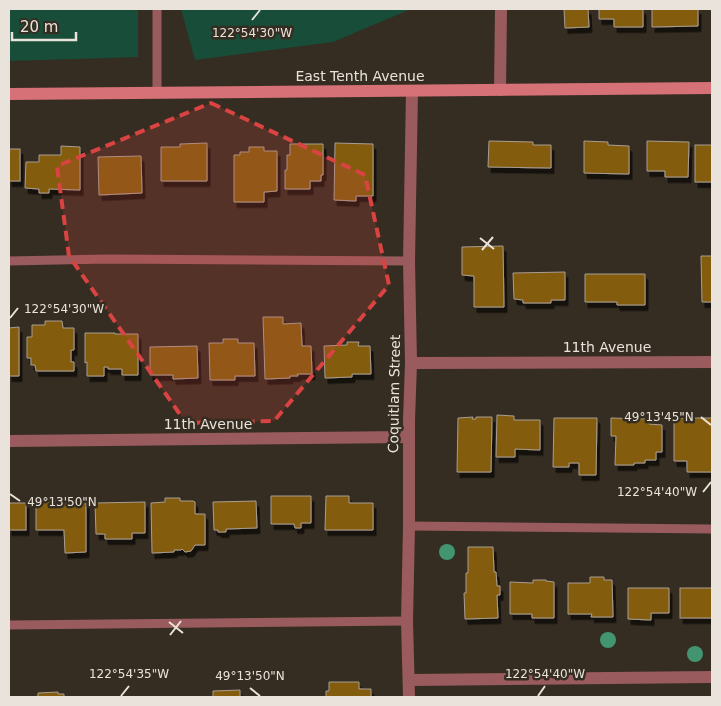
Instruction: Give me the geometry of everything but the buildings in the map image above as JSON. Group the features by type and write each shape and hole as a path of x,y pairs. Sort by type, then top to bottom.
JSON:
{"main road":[{"name":"East Tenth Avenue","path":"9,94 712,88"}],"street":[{"path":"500,90 501,9"},
{"name":"Coquitlam Street","path":"410,697 408,438 411,363 409,261 412,90"},
{"name":"11th Avenue","path":"411,363 712,362"},
{"name":"11th Avenue","path":"9,441 408,438"},
{"path":"410,680 712,677"}],"lane":[{"path":"157,9 157,93"},
{"path":"9,261 107,258 409,261"},
{"path":"409,526 712,529"},
{"path":"9,625 408,621"}],"highlighted area":[{"path":"211,103 365,175 389,285 274,421 186,423 69,256 57,166"}],"green space":[{"path":"9,9 138,9 138,57 9,61"},
{"path":"181,9 411,9 333,42 195,60"}]}
